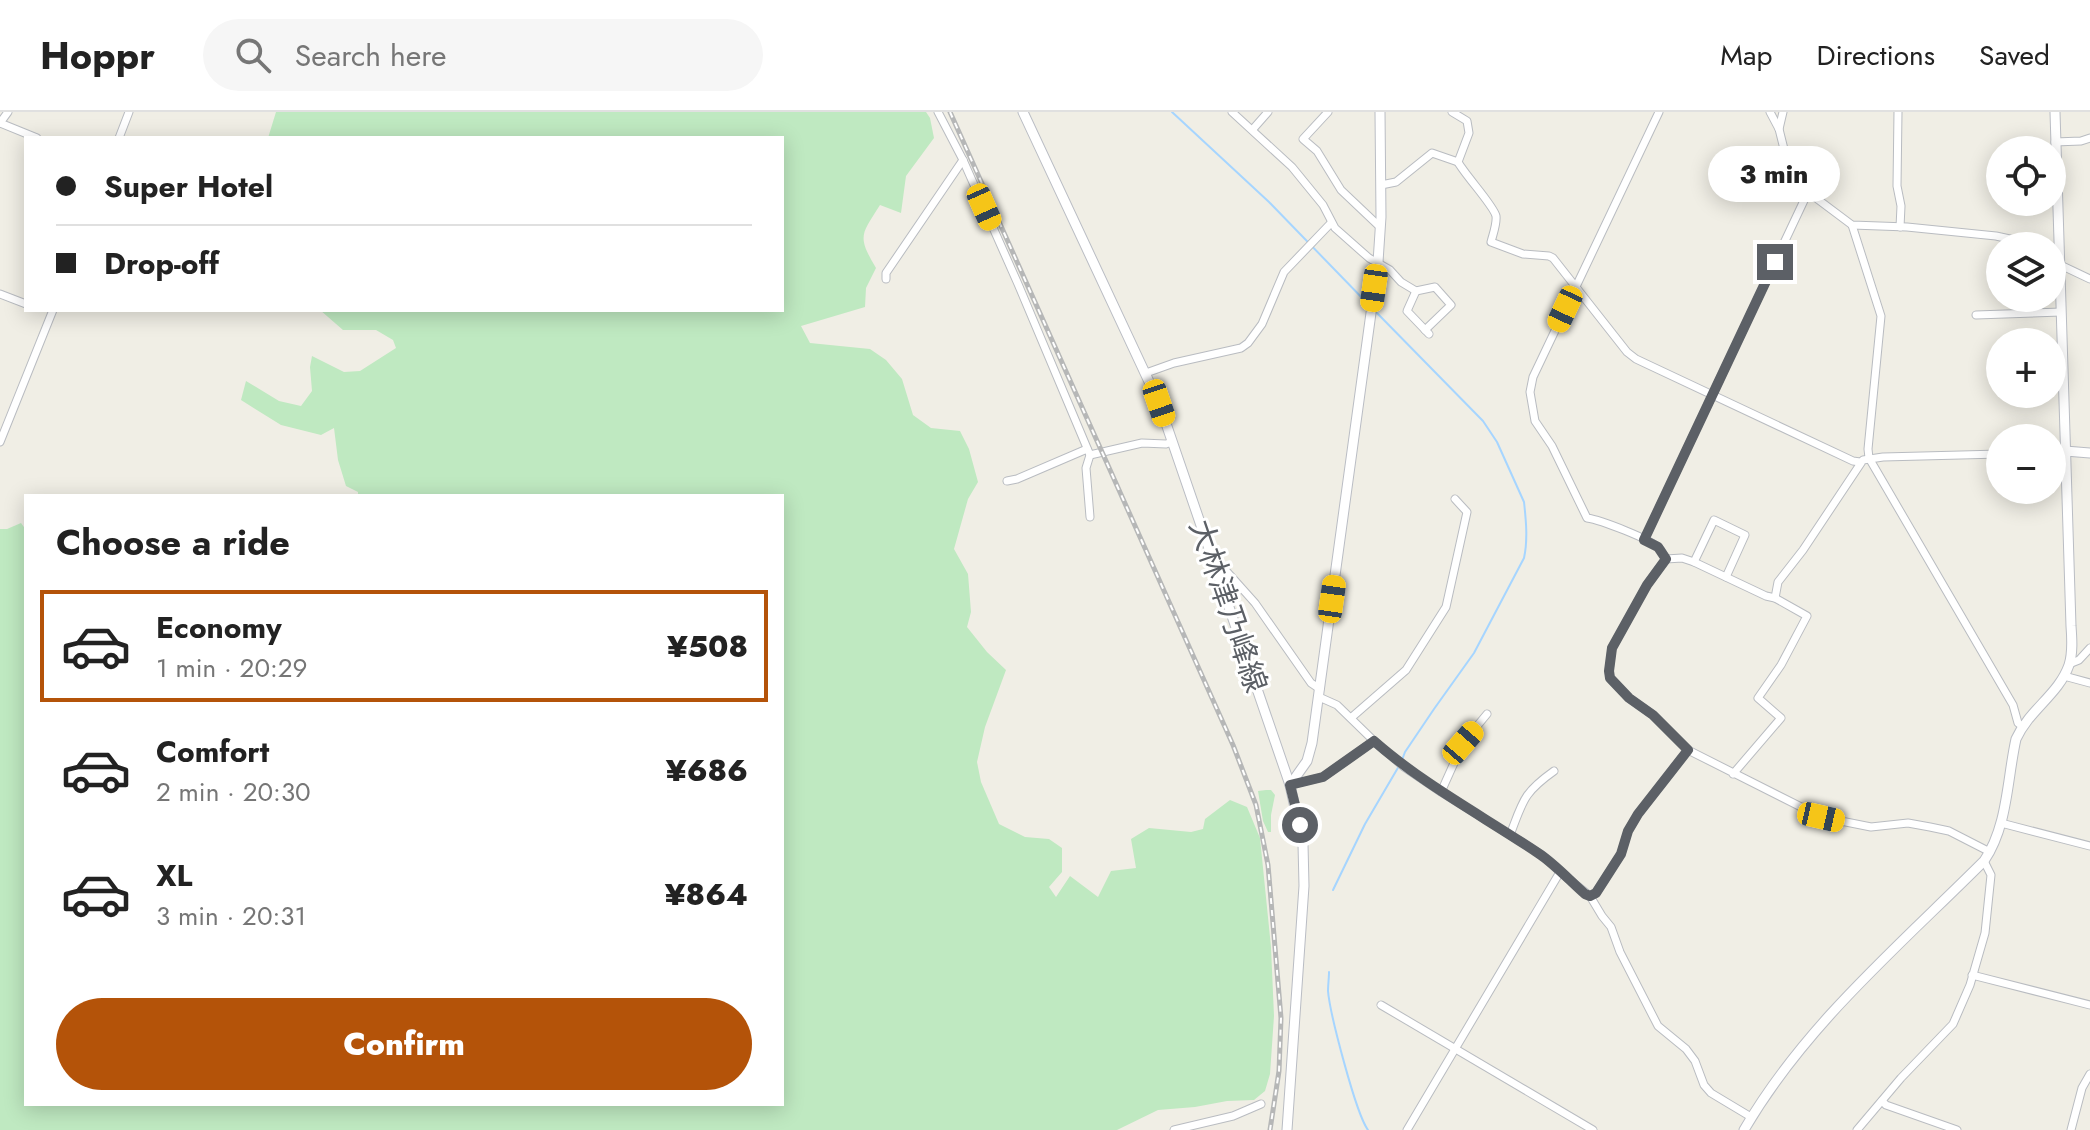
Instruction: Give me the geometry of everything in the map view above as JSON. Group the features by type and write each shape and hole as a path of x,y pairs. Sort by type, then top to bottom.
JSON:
{"street":[{"path":"8,112 0,123 32,136"},
{"path":"120,136 129,112"},
{"path":"938,112 963,160 1018,284 1088,452 1086,468 1090,517"},
{"name":"大林津乃峰線","path":"1023,112 1159,403 1290,785 1303,844 1304,886 1287,1130"},
{"path":"1232,112 1292,167 1323,205 1335,228 1369,258 1416,291 1435,287 1451,305 1427,332 1407,311 1416,291"},
{"path":"1253,129 1268,112"},
{"path":"1328,112 1303,139 1317,151 1341,190 1380,227"},
{"path":"1290,785 1301,772 1310,753 1378,262 1380,112"},
{"path":"1452,112 1467,121 1469,133 1458,162"},
{"path":"1659,112 1533,377 1530,392 1535,421 1552,446 1587,518 1658,547 1666,559"},
{"path":"1770,112 1795,176 1808,192 1852,225 1986,235"},
{"path":"1779,129 1783,112"},
{"path":"1898,112 1900,227"},
{"path":"2055,112 2055,136"},
{"path":"2066,142 2090,138"},
{"path":"1381,185 1396,182 1432,153 1458,162 1496,215 1491,242 1523,254 1549,256 1636,359 1853,461 1986,454"},
{"path":"886,279 893,262 963,160"},
{"path":"1644,540 1808,192"},
{"path":"1146,373 1174,363 1241,348 1248,343 1267,315 1284,272 1331,223"},
{"path":"1852,225 1881,316 1869,458 2013,705 2018,723 2022,726"},
{"path":"2066,268 2090,279"},
{"path":"0,294 24,303"},
{"path":"0,442 52,312"},
{"path":"1976,315 2061,312 2064,424"},
{"path":"1007,481 1088,452 1142,443 1172,442"},
{"path":"2066,451 2090,453"},
{"path":"1775,598 1778,582 1803,550 1860,462"},
{"path":"1744,1130 1806,1040 1987,857 2001,823 2016,739 2022,726 2064,676 2069,664 2071,626 2066,480"},
{"path":"1352,717 1406,670 1446,607 1467,512 1455,499"},
{"path":"1694,562 1714,520 1745,535 1726,577"},
{"path":"1210,553 1255,603 1320,693 1352,717 1404,767 1542,855 1590,896 1611,927 1620,952 1658,1026 1686,1049 1711,1093 1751,1117"},
{"path":"1666,559 1682,558 1694,562 1775,598 1807,616 1781,665 1758,698 1781,718 1733,774"},
{"path":"1666,559 1647,585 1612,648 1610,678 1629,698 1653,715 1688,750 1821,817 1871,827 1908,823 1949,831 1987,857 1991,875 1983,946 1953,1024 1857,1130"},
{"path":"2069,664 2079,660 2090,648"},
{"path":"2064,676 2090,683"},
{"path":"1441,792 1463,743 1487,714"},
{"path":"1290,785 1323,777 1374,741"},
{"path":"1590,896 1596,893 1621,854 1628,831 1638,814 1688,750"},
{"path":"1510,835 1525,795 1554,771"},
{"path":"2001,823 2090,846"},
{"path":"1407,1130 1560,872"},
{"path":"1972,975 2090,1005"},
{"path":"1381,1005 1593,1130"},
{"path":"2071,1130 2082,1088 2090,1074"},
{"path":"1882,1101 1957,1130"},
{"path":"1174,1130 1233,1116 1261,1104"}],"green space":[{"path":"276,112 926,112 934,138 906,176 901,213 880,205 865,230 866,249 876,268 866,288 865,307 801,326 810,343 870,349 886,360 902,379 913,415 931,428 960,431 969,449 978,482 968,499 954,549 968,574 971,612 967,627 1006,670 985,727 977,762 981,782 999,824 1025,837 1049,839 1062,848 1062,872 1049,887 1056,897 1070,876 1098,897 1111,871 1136,868 1131,839 1149,828 1191,832 1203,829 1205,819 1230,800 1247,807 1260,838 1271,947 1274,1016 1270,1074 1265,1091 1254,1100 1158,1110 1117,1130 0,1130 0,529 21,523 24,527 24,1106 784,1106 784,494 358,494 346,486 338,460 334,428 321,435 281,425 241,400 246,381 279,401 301,406 312,391 312,356 344,372 360,371 396,348 393,340 376,330 343,330 322,312 784,312 784,136 269,136"},
{"path":"1271,790 1275,795 1271,832 1268,832 1258,791"}],"waterway":[{"path":"1172,112 1269,202 1368,304"},
{"path":"1376,312 1483,421 1497,442 1524,502 1526,523 1524,558 1474,653 1402,760"},
{"path":"1333,890 1365,824 1399,766"},
{"path":"1329,972 1328,991 1338,1041 1357,1105 1368,1130"}],"railway":[{"path":"950,112 1233,745 1256,805 1268,865 1281,1018 1279,1071 1270,1130"}],"route":[{"path":"1300,825 1290,785 1323,777 1374,741 1404,767 1542,855 1585,894 1590,896 1596,893 1621,854 1628,831 1638,814 1688,750 1610,678 1612,648 1647,585 1666,559 1658,547 1644,540 1775,262"}]}
